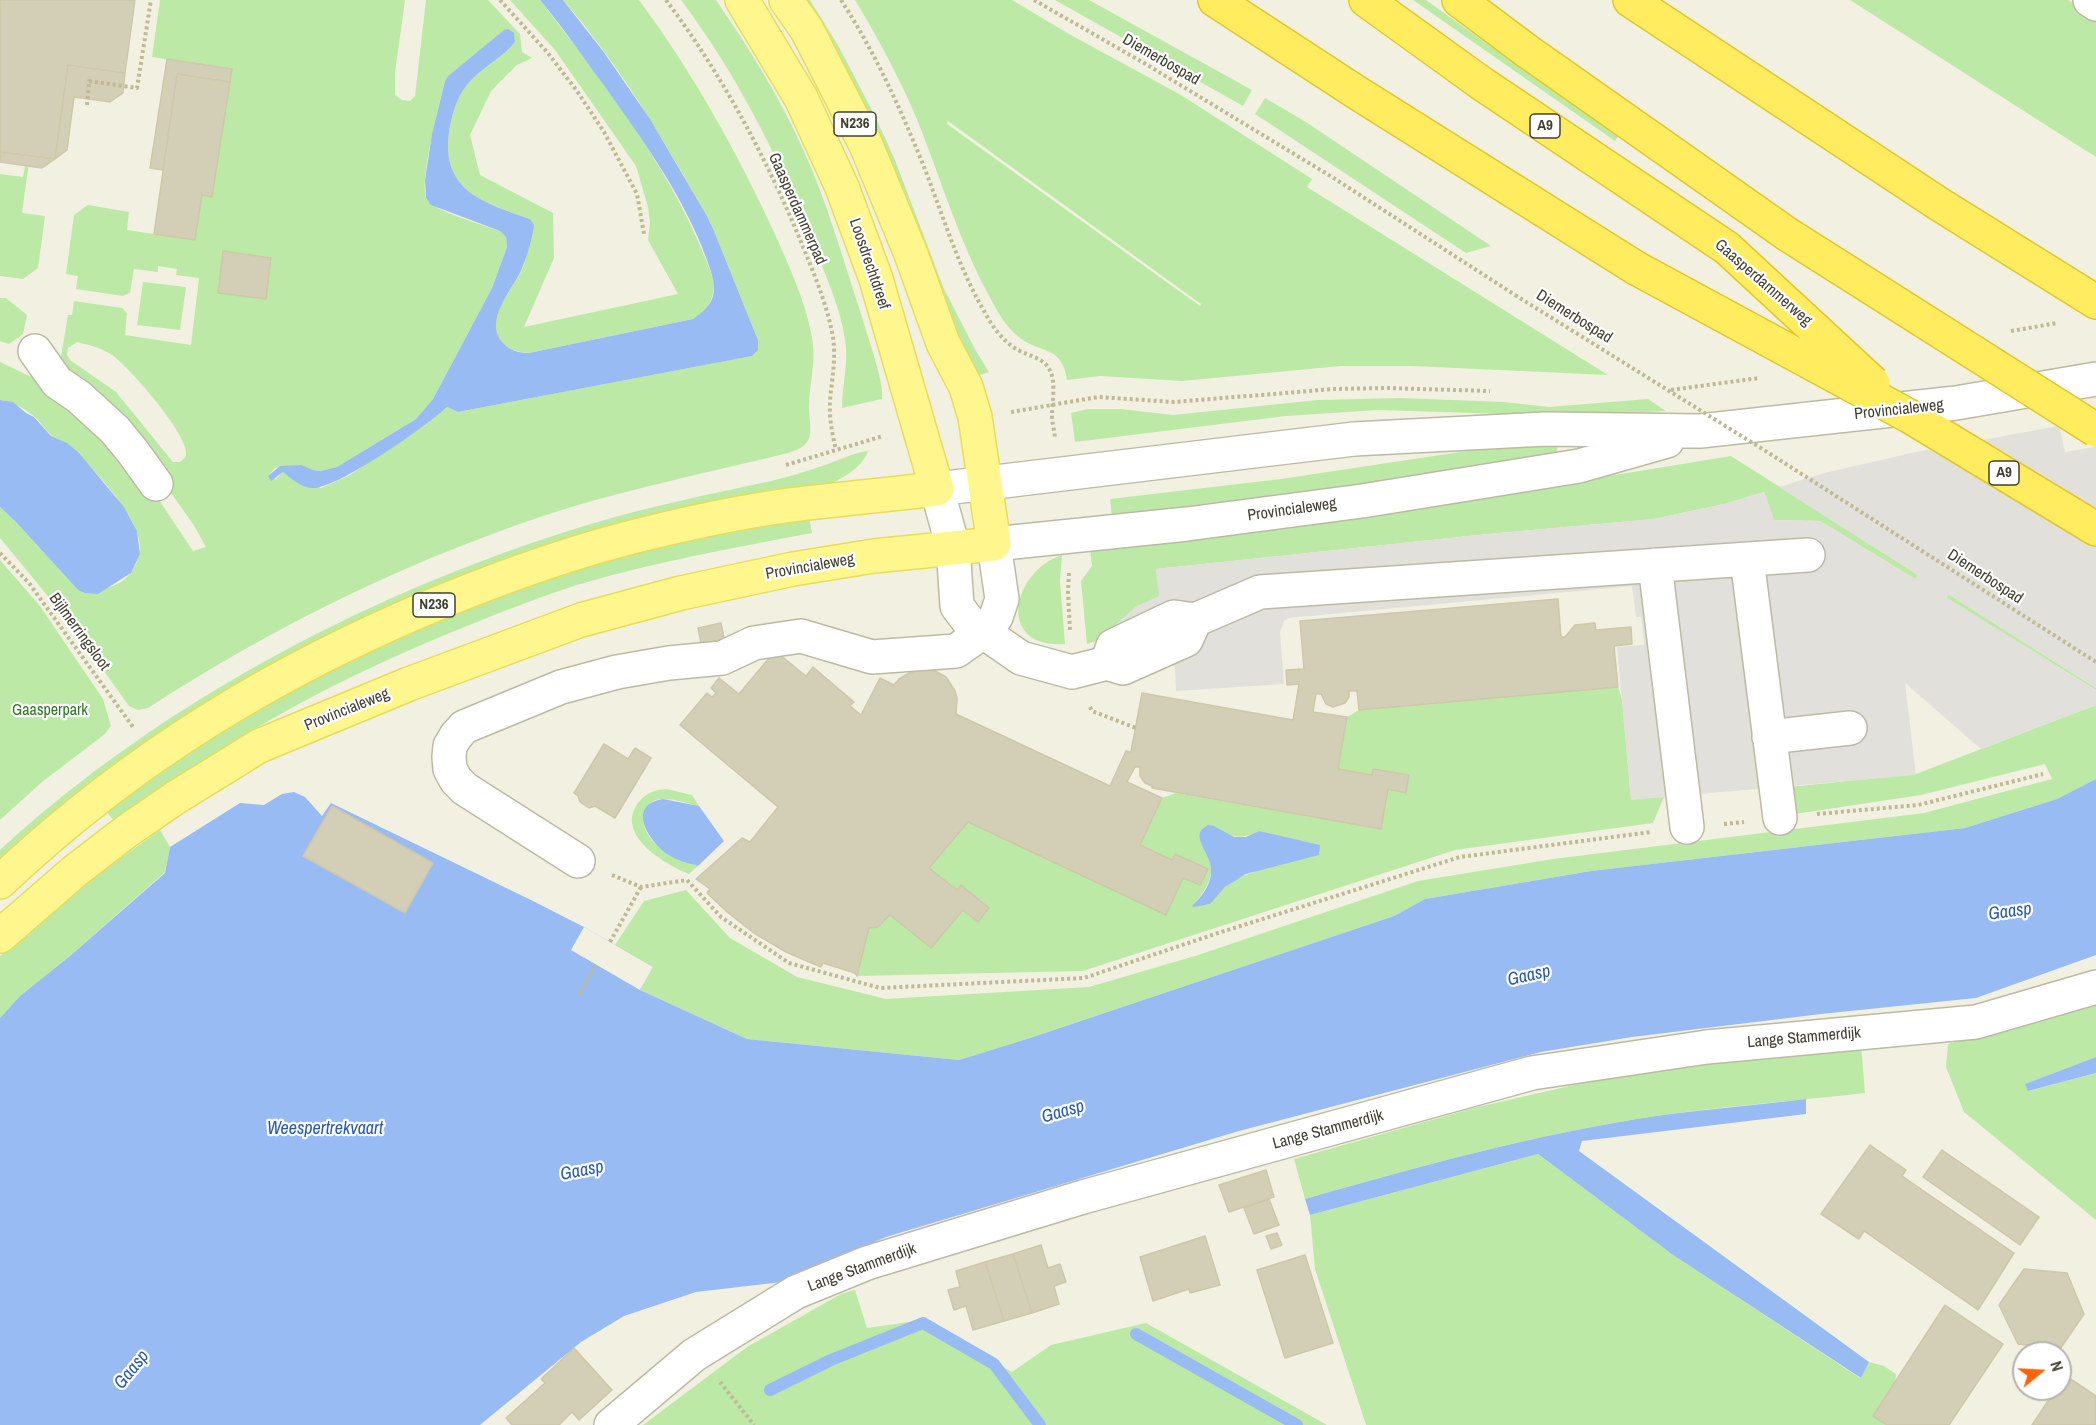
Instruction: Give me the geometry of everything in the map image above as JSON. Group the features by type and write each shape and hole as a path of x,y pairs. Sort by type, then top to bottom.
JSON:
{"highway":[{"name":"A9","path":"1215,0 1346,86 1636,268 1911,417"},
{"name":"Gaasperdammerweg","path":"1366,0 1481,83 1727,248 1911,417 2096,529"},
{"path":"1459,0 1527,51 1787,234 2096,430"},
{"path":"1630,0 1939,204 2096,302"}],"main road":[{"name":"Loosdrechtdreef","path":"742,0 801,98 842,187 876,279 937,489"},
{"name":"N236","path":"786,0 807,30 866,145 907,244 943,343 966,387 975,417 994,544"},
{"name":"Provincialeweg","path":"0,882 71,818 178,740 300,667 397,620 495,580 570,555 645,534 805,503 937,489"},
{"name":"Provincialeweg","path":"0,936 75,871 127,831 259,746 399,689 581,620 681,593 805,567 874,556 994,544"}],"street":[{"path":"2090,0 2096,4"},
{"path":"35,351 57,382 79,397 115,430 156,484"},
{"name":"Provincialeweg","path":"937,489 1354,439 1545,429 1700,431 1956,403 2096,379"},
{"name":"Provincialeweg","path":"994,544 1210,521 1362,501 1579,466 1700,431"},
{"name":"Loosdrechtdreef","path":"937,489 953,547 957,606 969,622 1021,658 1072,672 1107,663 1123,668 1186,640 1195,620 1260,592 1655,565"},
{"path":"578,861 465,789 456,780 450,769 450,746 464,727 561,687 617,672 669,663 722,658 754,643 801,636 872,657 956,651 983,632 996,617 1002,599 994,544"},
{"path":"1688,827 1655,565 1808,555"},
{"path":"1747,560 1780,818"},
{"path":"1769,737 1850,728"},
{"name":"Lange Stammerdijk","path":"611,1425 698,1353 796,1292 867,1263 1083,1197 1532,1073 1707,1047 1976,1022 2096,987"}],"path":[{"path":"87,105 89,81 137,88 151,0"},
{"path":"500,0 547,52 577,91 604,132 637,194 644,234"},
{"name":"Gaasperdammerpad","path":"666,0 695,41 745,125 776,186 812,268 829,318 834,344 830,417 836,450"},
{"path":"842,0 890,87 959,260 983,310 1005,341 1048,366 1052,376 1053,405 1098,397 1174,402 1334,389 1386,388 1499,392"},
{"name":"Diemerbospad","path":"1034,0 1144,63 1332,177 2096,662"},
{"path":"2004,333 2061,322"},
{"path":"1661,392 1762,378"},
{"name":"Bijlmerringsloot","path":"0,553 29,583 135,730"},
{"path":"578,861 641,887 687,880 721,917 789,963 880,988 1084,978 1460,857 1688,827 1918,805 2043,774"},
{"path":"610,942 641,887"},
{"path":"579,995 596,965"},
{"path":"698,1353 754,1425"}],"green space":[{"path":"160,0 405,0 395,73 395,95 402,100 410,101 415,96 426,0 488,0 520,34 522,52 532,58 517,65 491,91 470,135 480,175 553,213 554,258 524,327 678,294 648,240 650,222 648,207 636,166 555,50 510,0 540,0 615,100 660,169 699,242 714,281 710,303 693,319 529,353 518,352 503,343 497,333 498,313 525,262 530,219 497,207 469,192 459,181 452,168 448,152 452,119 463,90 472,79 504,54 515,42 502,32 448,76 445,81 425,178 427,200 432,204 449,213 500,231 506,237 507,247 492,288 433,399 416,419 337,467 320,471 302,465 275,468 268,476 276,479 283,472 321,488 350,475 447,407 458,412 751,356 756,352 758,340 707,216 658,132 622,77 563,0 639,0 678,56 729,142 774,232 797,286 811,330 813,366 808,440 805,445 788,453 595,500 458,547 351,594 299,620 148,708 138,710 129,706 66,618 0,538 0,507 78,590 104,588 125,579 131,573 139,555 140,546 137,533 122,504 85,461 51,435 28,412 14,404 0,400 0,362 42,382 145,479 193,551 206,547 193,524 156,472 58,374 68,315 72,315 74,301 122,308 127,313 125,335 191,345 199,278 176,275 177,269 158,266 158,272 134,269 130,293 123,296 76,289 78,276 66,274 74,215 88,205 129,212 127,230 195,240 202,195 212,196 232,69 152,57","holes":["77,342 112,355 144,386 178,433 185,446 184,459 180,462 173,462 116,392 70,360 67,355 68,348"]},
{"path":"681,0 716,0 783,107 819,187 834,230 875,359 881,382 882,399 842,408 845,340 837,307 817,253 758,122 722,60"},
{"path":"798,0 810,0 839,47 875,116 895,160 944,289 989,372 977,376 936,297"},
{"path":"855,0 1012,0 1181,95 1312,179 1307,187 1608,375 1412,366 1341,366 1182,381 1100,376 1067,380 1060,361 1050,352 1028,343 1015,334 994,306 967,251 909,102 888,58","holes":["948,121 1201,304 1200,306 947,124"]},
{"path":"1055,0 1089,0 1252,90 1243,106"},
{"path":"1413,0 1426,0 1500,53 1502,51 1619,135 1615,141"},
{"path":"1850,0 2068,0 2096,16 2096,157"},
{"path":"1265,98 1306,122 1491,246 1466,253 1255,114"},
{"path":"26,162 29,162 22,213 45,216 38,268 23,279 0,276 0,174 23,177"},
{"path":"143,282 186,287 180,330 137,325"},
{"path":"0,298 6,298 27,315 23,334 9,344 0,341"},
{"path":"1400,398 1504,402 1549,407 1648,399 1666,411 1567,416 1378,410 1286,416 1075,442 1071,413 1088,409 1121,409 1173,415 1318,400"},
{"path":"1556,442 1558,456 1376,483 1112,517 1110,499 1281,479 1507,445"},
{"path":"868,451 857,467 828,485 440,590 0,867 0,850 64,796 131,745 203,698 278,654 354,615 433,580 512,550 591,524 658,506 784,478"},
{"path":"1731,456 1918,575 1915,579 1820,521 1774,520 1764,492 1724,504 1654,519 1156,569 1160,596 1136,607 1101,639 1087,644 1081,581 1092,566 1090,548 1486,496"},
{"path":"809,518 812,533 664,562 577,585 420,645 284,712 198,764 115,822 106,811 184,755 293,690 360,656 464,610 599,562 689,541"},
{"path":"1062,555 1060,581 1065,644 1043,642 1028,635 1020,623 1018,608 1022,592 1031,577 1045,564"},
{"name":"Gaasperpark","path":"0,560 40,606 103,699 111,726 105,734 42,782 0,820"},
{"path":"1948,594 2096,688 2096,690 1946,598"},
{"path":"1618,687 1622,699 1631,799 1664,797 1653,823 1455,850 1083,971 857,976 869,928 878,927 890,915 931,948 963,910 978,922 989,909 961,886 957,890 929,868 968,822 1166,914 1183,878 1200,885 1208,869 1175,854 1172,860 1140,845 1162,798 1176,793 1381,829 1388,789 1406,792 1409,776 1374,769 1372,775 1338,769 1347,717 1359,710","holes":["1218,828 1238,837 1259,831 1254,872 1229,884 1210,904 1192,906 1204,891 1210,876 1210,860 1201,843"]},
{"path":"2096,705 2096,779 2057,799 1965,828 1591,871 1425,899 1394,916 959,1060 747,1039 640,990 615,945 644,901 686,890 730,938 797,977 886,999 1089,987 1195,956 1418,881 1553,859 1924,813 2052,779 2045,764 1921,795 1788,815 1789,787 1916,774"},
{"path":"666,789 692,795 699,806 671,799 654,801 649,804 645,812 646,831 669,854 698,866 689,874 656,856 638,837 633,826 632,815 638,803 650,793"},
{"path":"160,830 170,847 165,872 70,956 20,996 0,1018 0,956 75,891"},
{"path":"2096,1002 2096,1057 2025,1084 2029,1091 2096,1073 2096,1220 1964,1112 1946,1067 1948,1044"},
{"path":"1861,1044 1865,1093 1708,1109 1611,1123 1479,1152 1305,1199 1294,1159 1474,1108 1669,1063"},
{"path":"1538,1154 1673,1255 1860,1378 1869,1362 1884,1366 1896,1374 1892,1413 1910,1425 1366,1425 1315,1269 1310,1215"},
{"path":"855,1290 867,1328 923,1320 1012,1372 1051,1345 1146,1323 1327,1425 643,1425 747,1347 841,1294"}],"shaded area":[{"path":"2096,419 2096,688 1948,594 1946,597 2096,690 2096,705 1981,749 1905,683 1916,775 1631,800 1617,647 1644,645 1641,617 1636,617 1632,586 1288,618 1284,621 1280,632 1284,684 1176,691 1175,667 1171,663 1139,678 1113,627 1136,607 1159,596 1156,569 1654,519 1724,504 1764,492 1774,520 1820,521 1915,579 1918,575 1779,487 1825,473 1911,453 2059,426 2065,452 2094,447 2089,420"}],"water":[{"path":"540,0 563,0 603,51 650,119 707,216 758,340 758,350 752,356 458,412 447,407 402,441 340,479 311,488 299,484 283,472 271,481 268,476 280,466 302,465 320,471 337,467 416,419 433,399 492,288 507,247 506,237 500,231 431,205 426,198 425,180 432,134 445,81 448,76 504,30 508,29 514,33 515,42 504,54 472,79 463,90 452,119 448,152 452,168 459,181 469,192 497,207 530,219 534,225 523,266 497,316 498,334 503,343 515,351 529,353 693,319 710,304 714,291 712,275 687,213 647,147"},
{"path":"0,400 13,402 34,417 51,436 67,443 79,453 124,507 137,531 140,554 131,573 98,594 78,590 0,507"},
{"name":"Weespertrekvaart","path":"2096,779 2096,955 1976,998 1632,1037 1541,1052 1239,1131 886,1237 782,1282 696,1292 624,1316 581,1342 480,1425 0,1425 0,1018 20,996 70,956 165,873 170,847 240,803 264,805 282,794 294,792 305,797 322,816 331,803 584,927 653,967 640,990 747,1039 959,1060 1394,916 1425,899 1591,871 1965,828 2057,799"},
{"path":"663,799 699,806 724,841 698,866 667,854 648,832 644,824 645,808"},
{"path":"1208,825 1234,837 1246,837 1259,831 1320,845 1319,855 1246,874 1225,887 1210,904 1194,907 1192,906 1206,888 1211,874 1209,859 1200,840 1202,829"},
{"path":"2096,1057 2096,1073 2028,1091 2025,1084"},
{"path":"1806,1099 1806,1114 1582,1141 1579,1151 1869,1362 1861,1378 1673,1255 1538,1154 1310,1215 1305,1199 1523,1141 1611,1123"}],"pier":[{"path":"584,927 653,967 640,990 571,950"}],"building":[{"path":"0,0 135,0 125,73 68,65 55,159 0,152"},
{"path":"167,59 232,69 230,82 177,74 163,170 150,168"},
{"path":"68,65 125,73 123,93 110,102 74,97 67,150 55,159"},
{"path":"177,74 230,82 212,197 202,195 195,240 154,234"},
{"path":"0,152 55,159 42,168 0,162"},
{"path":"223,251 271,258 266,299 218,293"},
{"path":"1558,599 1561,637 1565,637 1575,625 1595,623 1596,630 1631,627 1632,644 1614,646 1618,687 1359,710 1357,691 1349,691 1349,697 1345,703 1333,707 1326,704 1321,694 1316,694 1313,712 1347,717 1338,769 1372,775 1373,769 1409,775 1406,793 1388,789 1381,829 1152,788 1140,776 1140,767 1135,767 1127,782 1162,798 1140,845 1172,860 1175,854 1208,869 1200,885 1183,878 1166,915 968,822 929,868 957,890 961,885 989,908 978,922 963,910 931,948 890,915 878,927 869,928 857,976 855,973 823,963 821,967 786,952 754,933 727,912 707,893 710,889 696,879 742,838 750,842 778,807 680,725 707,693 712,697 716,693 711,688 719,678 739,694 775,651 806,676 813,667 854,702 850,706 861,715 880,678 894,685 899,679 913,671 928,669 935,671 946,677 955,691 956,714 1110,786 1126,751 1131,752 1142,693 1293,720 1299,684 1287,685 1286,670 1304,669 1300,621"},
{"path":"721,623 725,643 702,648 698,628"},
{"path":"604,744 628,759 635,748 651,758 615,818 595,806 589,808 580,802 574,793"},
{"path":"332,806 433,863 405,913 303,856"},
{"path":"1870,1145 1906,1170 1902,1176 2014,1253 1978,1310 1864,1231 1859,1239 1821,1214"},
{"path":"1942,1150 2039,1217 2020,1245 1923,1177"},
{"path":"1266,1170 1274,1197 1229,1212 1219,1185"},
{"path":"1269,1199 1279,1225 1254,1234 1244,1208"},
{"path":"1277,1233 1282,1245 1271,1249 1266,1236"},
{"path":"1205,1236 1220,1285 1190,1293 1189,1289 1153,1301 1140,1257"},
{"path":"1041,1245 1048,1268 1060,1264 1066,1282 1054,1286 1059,1304 1032,1313 1013,1254"},
{"path":"1013,1254 1032,1313 1004,1321 985,1262"},
{"path":"1305,1255 1333,1343 1285,1358 1257,1270"},
{"path":"985,1262 1004,1321 973,1330 966,1306 954,1310 948,1290 960,1287 956,1271"},
{"path":"2024,1269 2067,1273 2084,1314 2065,1341 2017,1341 1999,1305"},
{"path":"1945,1305 2003,1344 1949,1425 1887,1425 1873,1416"},
{"path":"574,1348 612,1390 579,1420 572,1412 559,1425 512,1425 506,1418 545,1383 541,1379"},
{"path":"2072,1380 2096,1396 2096,1425 2032,1425 2048,1401 2072,1401"}],"waterway":[{"path":"770,1390 831,1360 923,1323 994,1364 1040,1425"},
{"path":"1136,1334 1297,1425"}],"water label":[{"name":"Gaasp","path":"2010,912"},
{"name":"Gaasp","path":"1529,976"},
{"name":"Gaasp","path":"1063,1112"},
{"name":"Gaasp","path":"582,1171"},
{"name":"Gaasp","path":"132,1370"}]}
